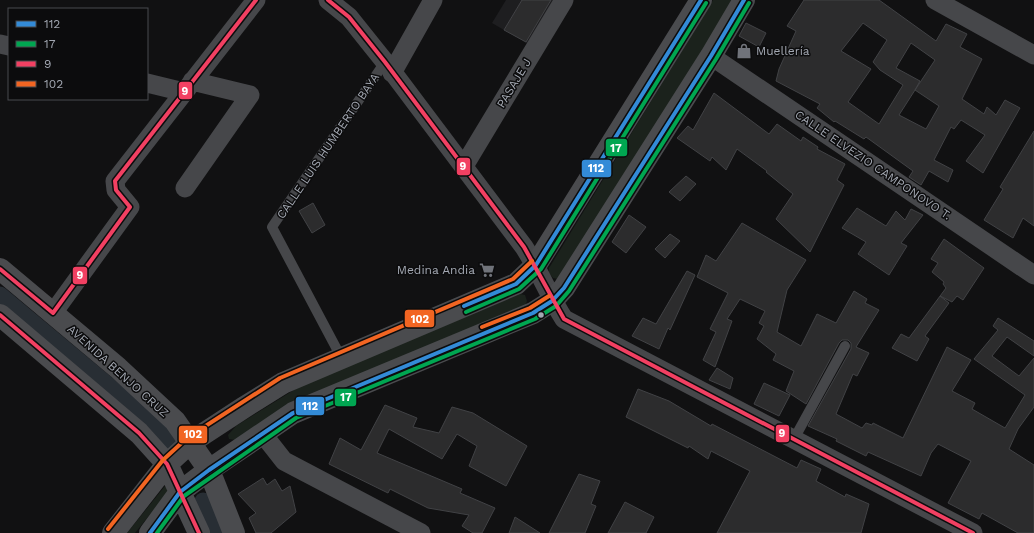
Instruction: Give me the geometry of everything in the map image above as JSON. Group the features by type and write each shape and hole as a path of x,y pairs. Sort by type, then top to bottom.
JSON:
{"main road":[{"path":"113,533 167,464 191,442 283,383 341,357 516,284 536,265 701,0"},
{"path":"150,533 180,492 209,470 293,413 533,313 552,301 564,288 711,56 744,0"},
{"name":"AVENIDA BENJO CRUZ","path":"0,269 124,373 175,421 209,470 234,533"},
{"path":"0,315 133,428 167,464 199,533"}],"street":[{"path":"53,313 130,207 116,190 115,181 256,0"},
{"path":"328,0 349,17 464,166 536,265 552,301 564,319 972,533"},
{"name":"CALLE LUIS HUMBERTO BAYA","path":"388,68 433,0"},
{"name":"PASAJE J","path":"464,166 564,0"},
{"path":"937,0 1034,55"},
{"name":"CALLE ELVEZIO CAMPONOVO T.","path":"711,56 1034,275"},
{"path":"148,83 250,95 185,188"},
{"path":"262,433 284,461 421,533"}],"lane":[{"name":"CALLE LUIS HUMBERTO BAYA","path":"341,357 272,227 388,68"},
{"path":"794,439 845,346"}],"shaded area":[{"path":"506,0 555,0 528,44 492,23"},
{"path":"713,0 734,0 558,279 553,278 549,273 549,268"},
{"path":"520,294 525,295 527,301 525,306 235,440 229,439 228,435 236,426 302,385"},
{"path":"165,486 169,491 135,533 127,533"}],"building":[{"path":"522,0 551,0 526,42 504,30"},
{"path":"804,0 879,0 936,41 946,24 967,34 960,47 982,59 962,99 984,114 987,107 996,115 1005,100 1020,108 983,173 966,161 985,135 961,120 954,129 951,127 934,160 953,170 948,182 929,171 921,185 909,177 913,171 866,137 864,139 835,121 834,122 817,108 820,104 776,81 779,69 796,31 787,26","holes":["863,23 887,40 873,62 880,70 903,85 879,124 848,102 871,69 841,51","911,43 935,60 915,90 920,81 896,68","915,90 939,106 926,129 899,115"]},
{"path":"746,23 766,33 759,47 739,36"},
{"path":"714,93 769,134 777,124 801,141 803,137 818,147 817,149 845,164 837,180 844,185 810,252 776,219 793,194 766,172 767,171 737,149 726,170 712,157 710,161 677,138 688,126 693,130"},
{"path":"1034,131 1034,226 1023,218 1013,238 984,220 1003,189 1000,187"},
{"path":"686,176 696,184 680,201 669,192"},
{"path":"313,203 325,225 312,233 299,211"},
{"path":"857,208 886,226 896,211 905,220 911,209 923,215 901,243 907,246 889,275 858,254 866,242 842,228"},
{"path":"629,215 646,227 626,253 612,242"},
{"path":"742,223 806,260 787,290 777,332 801,346 817,314 836,323 854,291 867,299 865,303 879,310 856,347 869,353 857,376 853,374 836,414 862,428 866,423 872,425 873,423 903,438 947,347 971,360 952,391 975,403 972,409 1005,428 1025,395 974,359 998,330 993,326 998,318 1034,341 1034,356 1007,337 992,356 1019,376 1034,358 1034,407 1018,429 1009,449 1034,465 1034,533 1018,533 982,513 979,519 948,503 971,461 938,444 931,453 921,476 868,452 866,456 836,441 837,439 808,426 851,349 851,343 848,340 842,340 839,343 806,404 786,391 794,371 773,360 776,354 757,339 764,326 759,323 765,311 740,299 727,319 732,321 715,367 703,360 716,332 710,329 728,293 697,277 706,255 716,261"},
{"path":"670,234 680,241 665,258 655,249"},
{"path":"944,239 984,268 963,300 957,296 952,302 940,296 946,288 943,284 944,282 932,272 938,263 931,259"},
{"path":"687,271 695,275 670,330 668,328 659,349 632,336 643,318 656,324"},
{"path":"940,296 949,303 925,336 929,339 917,361 892,348 901,334 909,338"},
{"path":"717,368 733,378 730,389 709,380"},
{"path":"764,383 790,395 779,416 754,404"},
{"path":"638,389 669,401 711,426 712,424 797,468 801,460 821,469 816,481 845,497 846,494 869,504 861,533 717,533 750,471 711,451 708,459 689,446 688,448 626,417"},
{"path":"385,405 417,418 413,427 439,433 452,407 473,413 527,446 506,486 469,466 477,446 457,434 442,459 389,429 377,453 462,489 460,493 495,508 482,533 473,533 462,526 469,515 428,508 390,489 388,493 329,464 340,438 361,450"},
{"path":"579,474 600,481 591,504 596,506 585,533 549,533"},
{"path":"263,478 267,485 275,479 282,491 290,486 296,512 271,533 256,533 249,518 256,513 238,494"},
{"path":"625,502 654,517 646,533 608,533"},
{"path":"515,517 540,533 509,533"}],"waterway":[{"path":"0,295 152,422 170,441"},
{"path":"203,501 215,533"}],"transit line":[{"name":"9","path":"0,269 53,313 130,207 116,190 115,181 256,0"},
{"name":"9","path":"328,0 349,17 385,62 524,247 564,319 973,533"},
{"name":"112","path":"464,306 516,284 536,265 701,0"},
{"name":"112","path":"150,533 180,492 209,470 293,413 533,313 552,301 564,288 711,56 744,0"},
{"name":"17","path":"466,312 519,289 541,269 706,3"},
{"name":"17","path":"157,533 184,496 296,418 535,319 556,306 569,291 716,59 749,3"},
{"name":"102","path":"108,529 163,460 187,438 280,378 513,279 532,261"},
{"name":"102","path":"482,327 530,308 549,296"},
{"name":"9","path":"0,315 139,433 167,464 199,533"}],"place":[{"name":"Muellería","path":"744,51"},
{"name":"Medina Andia","path":"487,270"}]}
